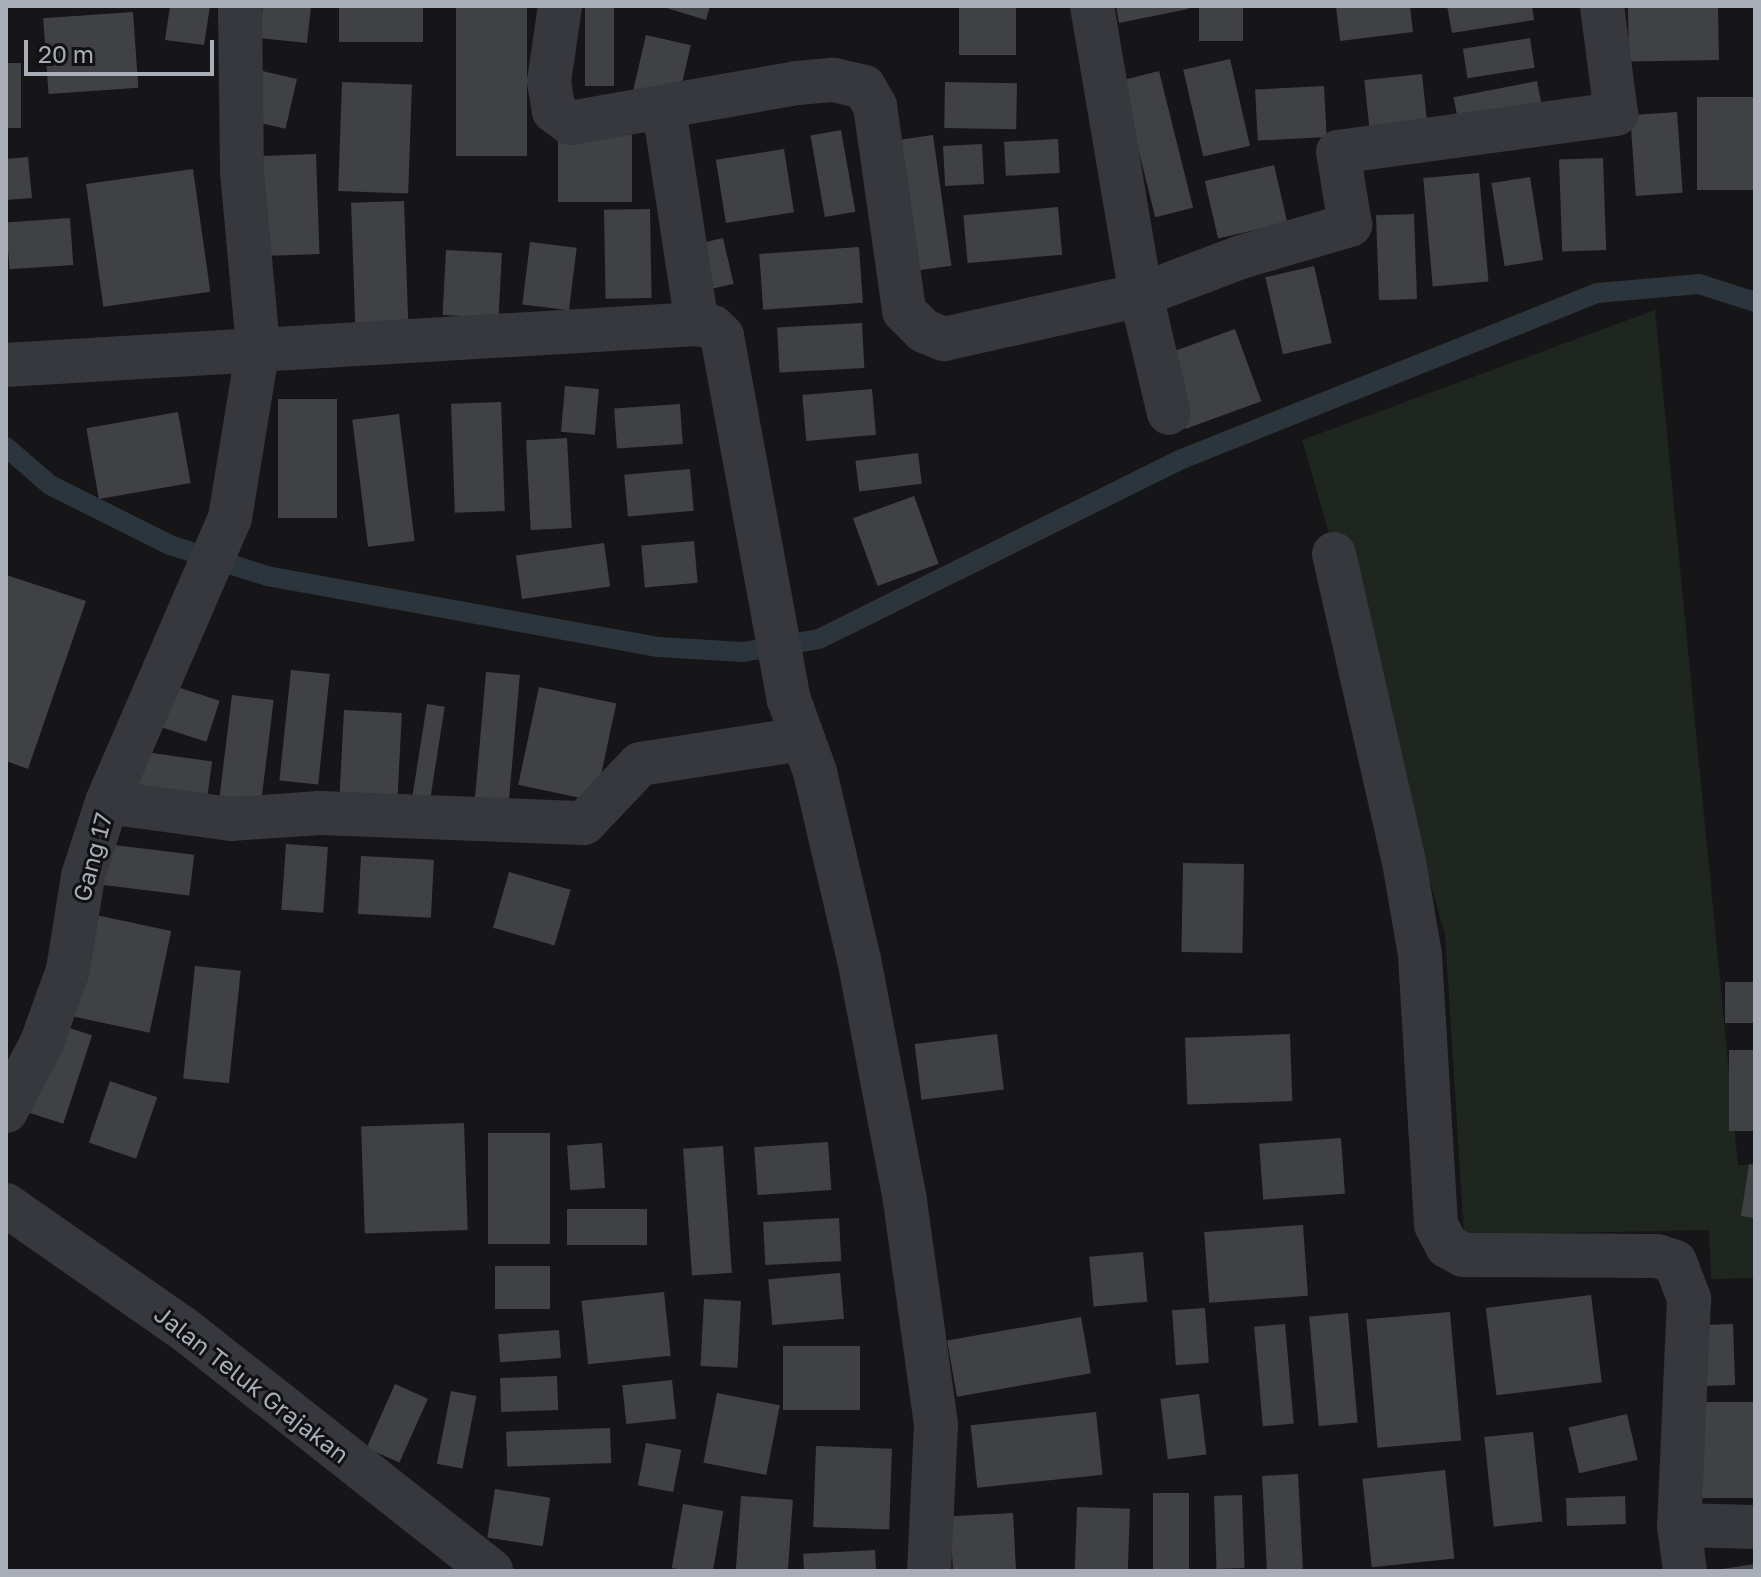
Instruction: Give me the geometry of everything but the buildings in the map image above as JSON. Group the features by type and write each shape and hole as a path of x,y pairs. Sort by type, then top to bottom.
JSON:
{"street":[{"name":"Gang 17","path":"6,1111 42,1042 68,970 83,876 107,802 189,606 230,518 258,347 242,172 240,6"},
{"path":"560,6 549,81 554,111 570,123 664,109 797,83 834,80 864,87 875,106 904,311 924,331 944,339 1000,329 1141,295 1241,257 1350,225 1338,152 1616,114 1602,6"},
{"path":"1092,6 1141,295 1169,413"},
{"path":"664,109 697,324"},
{"path":"6,365 258,347 486,340 697,324 713,327 726,344 768,599 796,720 859,959 905,1201 936,1424 929,1571"},
{"path":"1334,554 1404,862 1420,955 1440,1234 1447,1246 1463,1255 1657,1256 1675,1262 1689,1299 1679,1525 1685,1571"},
{"path":"107,802 231,819 320,813 584,823 598,814 626,773 640,764 796,720"},
{"name":"Jalan Teluk Grajakan","path":"6,1205 184,1329 491,1571"},
{"path":"1679,1525 1755,1527"}],"shaded area":[{"path":"1655,310 1738,1165 1755,1165 1755,1278 1711,1279 1709,1230 1464,1235 1445,934 1302,440"}],"waterway":[{"path":"6,447 50,485 170,545 267,576 659,647 743,652 819,639 1182,459 1597,293 1699,284 1755,302"}]}
